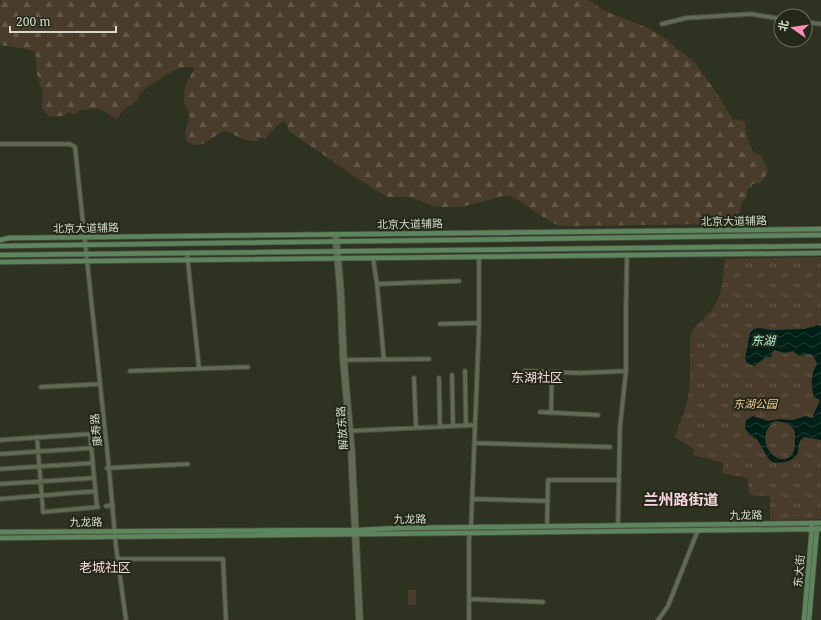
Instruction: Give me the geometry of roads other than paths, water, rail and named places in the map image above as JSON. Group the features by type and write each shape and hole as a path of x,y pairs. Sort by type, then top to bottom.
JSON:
{"main road":[{"name":"北京大道辅路","path":"0,240 10,238 83,237 821,229"},
{"path":"0,246 775,237 821,235"},
{"path":"0,255 821,246"},
{"path":"0,262 821,253"},
{"name":"九龙路","path":"0,538 355,532 399,528 817,523"},
{"name":"东大街","path":"809,620 817,523"},
{"name":"九龙路","path":"0,532 114,531 470,533 817,529"},
{"name":"东大街","path":"804,620 817,529"}],"street":[{"path":"662,24 686,18 751,14 773,18"},
{"name":"康寿路","path":"0,144 70,144 75,148 114,537 124,620"},
{"name":"解放东路","path":"335,234 350,431 359,620"},
{"path":"186,253 200,368"},
{"path":"618,525 620,427 626,371 627,256"},
{"path":"471,527 479,323 479,257"},
{"path":"373,258 384,360"},
{"path":"377,284 459,282"},
{"path":"440,324 479,323"},
{"path":"344,360 429,359"},
{"path":"130,370 248,367"},
{"path":"465,371 466,426"},
{"path":"525,372 579,373 626,371"},
{"path":"551,413 552,372"},
{"path":"452,375 453,426"},
{"path":"414,378 416,428"},
{"path":"439,378 440,427"},
{"path":"41,387 99,384"},
{"path":"540,412 598,415"},
{"path":"350,431 475,425"},
{"path":"0,440 90,434 98,507 43,512 37,438"},
{"path":"474,443 610,447"},
{"path":"0,454 92,448"},
{"path":"0,469 93,463"},
{"path":"108,468 188,464"},
{"path":"0,484 94,478"},
{"path":"547,526 548,480 618,480"},
{"path":"0,499 41,497 96,491"},
{"path":"473,499 548,501"},
{"path":"106,506 112,506"},
{"path":"658,620 668,606 698,530"},
{"path":"469,620 470,533"},
{"path":"117,559 224,559 226,620"},
{"path":"469,599 543,602"}],"water":[{"name":"东湖","path":"817,325 821,326 821,440 804,437 800,441 795,457 789,461 779,463 772,462 757,439 750,435 745,428 746,420 753,416 768,421 779,419 793,420 806,416 812,418 820,400 814,397 812,384 813,372 817,364 811,354 799,356 793,351 785,353 774,350 771,357 766,357 754,366 747,363 745,358 750,333 754,329 759,328 772,330 804,329","holes":["775,421 790,425 795,432 794,451 789,457 783,459 776,457 771,452 767,446 765,438 768,429"]}],"district":[{"name":"东湖社区","path":"537,377"},
{"name":"兰州路街道","path":"681,500"},
{"name":"老城社区","path":"105,567"}],"park label":[{"name":"东湖公园","path":"755,404"}]}
